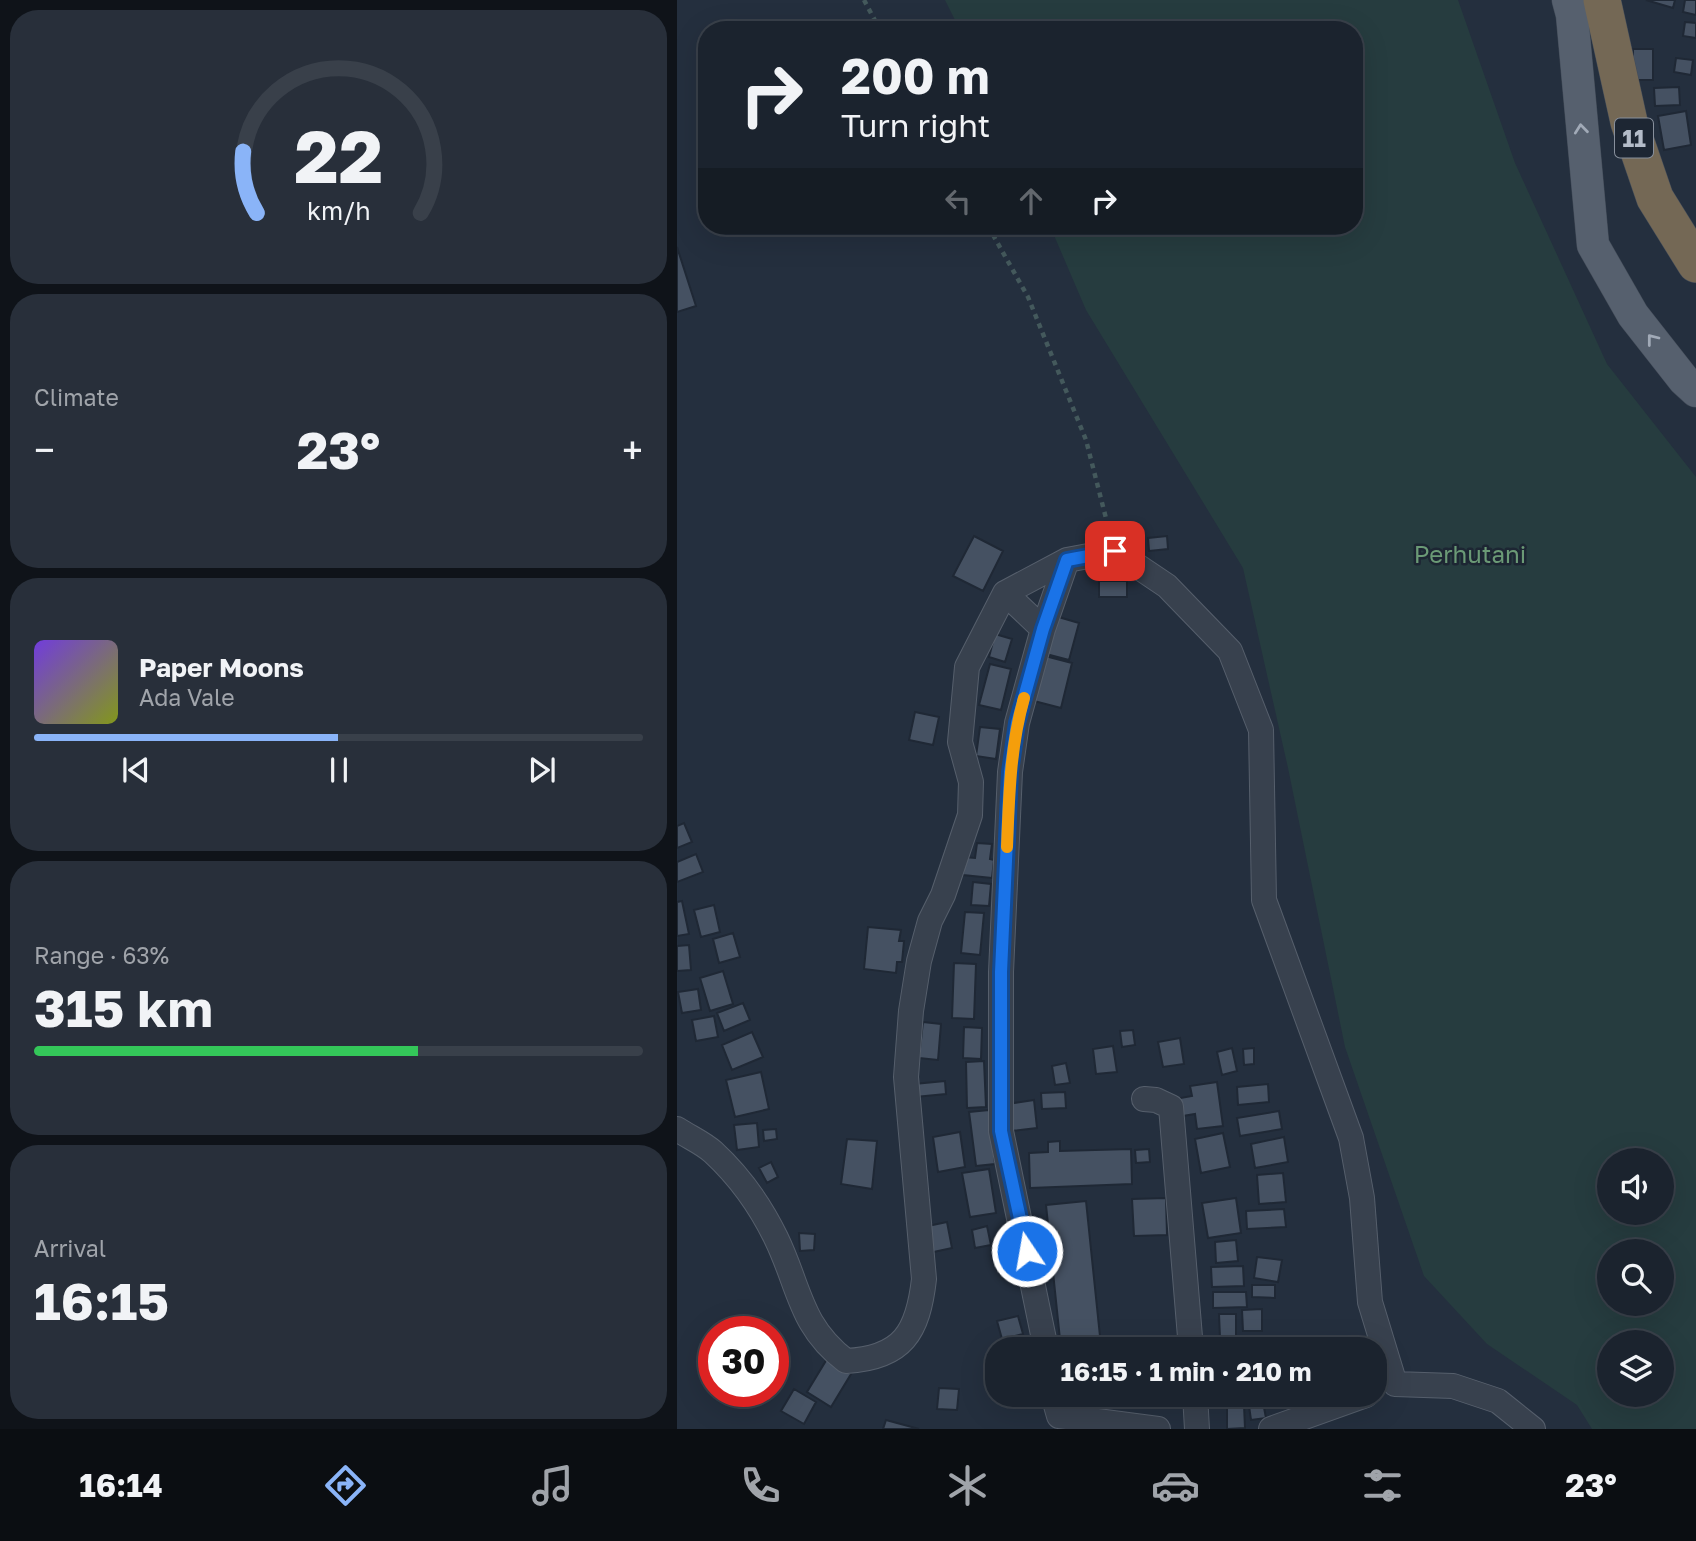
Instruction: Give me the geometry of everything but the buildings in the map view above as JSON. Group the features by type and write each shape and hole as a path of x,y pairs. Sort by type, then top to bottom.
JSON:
{"highway":[{"name":"11","path":"1602,0 1629,122 1655,198 1696,264"}],"main road":[{"path":"1568,0 1572,15 1593,245 1633,315 1696,391"}],"street":[{"path":"677,1129 712,1152 758,1204 777,1241 815,1331 829,1348 846,1361 867,1360 882,1356 906,1339 922,1300 924,1279 906,1077 911,1012 919,961 930,921 943,895 970,815 971,782 960,742 967,667 1005,593 1067,560 1115,551 1167,586 1230,651 1261,730 1264,900 1351,1138 1362,1198 1370,1302 1376,1337"},
{"path":"1044,1337 1001,1131 1001,972 1010,772 1017,723 1043,629 1067,560"},
{"path":"1005,593 1043,629"},
{"path":"1144,1099 1156,1100 1171,1107 1190,1337"},
{"path":"1387,1387 1453,1385 1498,1401 1533,1429"},
{"path":"1196,1407 1197,1429"},
{"path":"1271,1429 1332,1407"},
{"path":"1053,1413 1158,1429"}],"path":[{"path":"864,0 875,21"},
{"path":"993,235 1028,297 1087,440 1115,551"}],"green space":[{"name":"Perhutani","path":"945,0 1458,0 1515,163 1607,364 1696,477 1696,1429 1592,1429 1577,1405 1487,1344 1424,1276 1345,1047 1288,768 1243,568 1086,310 1054,235 1363,235 1363,21 956,21"}],"slow traffic":[{"path":"1007,847 1010,772 1017,723 1024,698"}],"route":[{"path":"1027,1251 1001,1131 1001,972 1010,772 1017,723 1043,629 1067,560 1115,551"}]}
